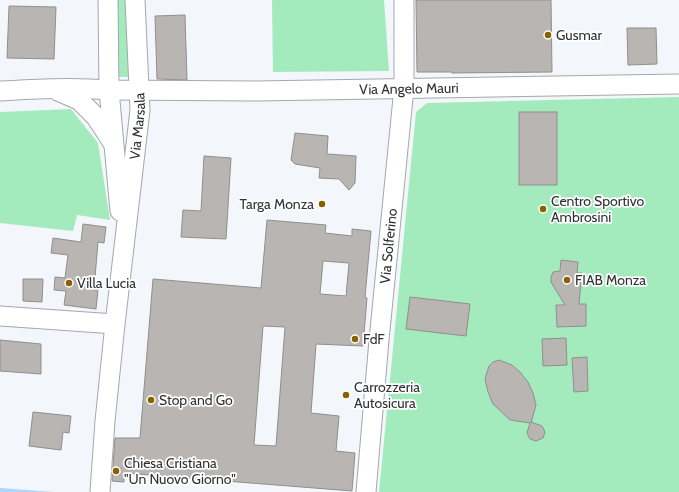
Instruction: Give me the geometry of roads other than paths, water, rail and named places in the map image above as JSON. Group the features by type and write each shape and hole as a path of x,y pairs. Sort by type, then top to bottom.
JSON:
{"street":[{"name":"Via Marsala","path":"108,0 109,90 123,252"},
{"name":"Via Marsala","path":"100,492 114,324 140,110 135,0"},
{"name":"Via Solferino","path":"366,492 404,88 404,0"},
{"name":"Via Angelo Mauri","path":"0,91 54,88 257,91 679,84"},
{"path":"54,88 79,100 96,117 114,145"},
{"path":"0,316 114,324"}],"water":[{"path":"0,488 54,492 0,492"}],"place":[{"name":"Gusmar","path":"548,35"},
{"name":"Targa Monza","path":"322,204"},
{"name":"Centro Sportivo Ambrosini","path":"543,209"},
{"name":"FIAB Monza","path":"567,280"},
{"name":"Villa Lucia","path":"69,283"},
{"name":"FdF","path":"355,339"},
{"name":"Carrozzeria Autosicura","path":"346,395"},
{"name":"Stop and Go","path":"151,400"},
{"name":"Chiesa Cristiana \"Un Nuovo Giorno\"","path":"116,471"}]}
